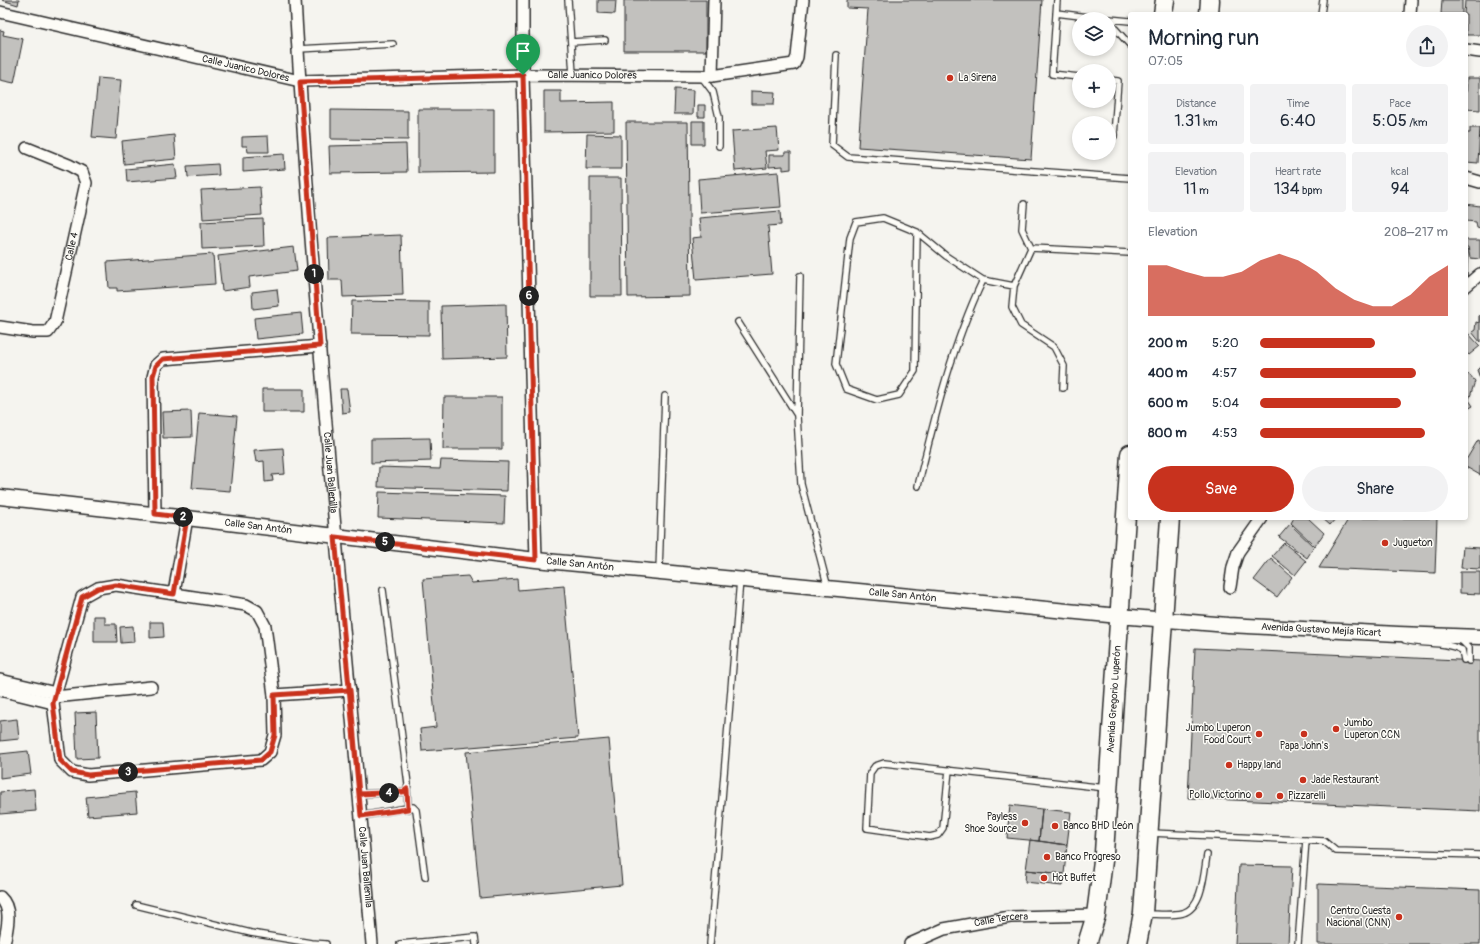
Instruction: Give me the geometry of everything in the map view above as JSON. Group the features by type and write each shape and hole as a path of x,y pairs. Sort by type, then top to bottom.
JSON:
{"main road":[{"path":"1163,12 1165,0"},
{"path":"1209,12 1210,0"},
{"name":"Avenida Gregorio Luperón","path":"1087,944 1096,915 1104,853 1128,483"},
{"path":"1137,944 1143,913 1170,520"}],"street":[{"name":"Calle Juan Ballenilla","path":"296,0 300,82 335,537 372,944"},
{"path":"523,0 523,75 536,560"},
{"path":"706,76 714,0"},
{"name":"Calle Juanico Dolores","path":"0,12 300,82 573,74 706,76 794,64 797,57 803,0"},
{"path":"1410,12 1411,0"},
{"path":"1468,50 1480,52"},
{"name":"Calle 4","path":"0,327 33,332 48,332 55,322 86,183 82,172 69,165 27,148"},
{"path":"1468,179 1480,182"},
{"path":"1468,284 1480,274"},
{"path":"155,514 153,376 156,366 163,359 320,346"},
{"name":"Calle San Antón","path":"0,498 155,514 335,537 536,560 1162,619"},
{"path":"174,594 187,518"},
{"path":"1230,587 1233,568 1238,552 1261,520"},
{"path":"116,585 246,605 257,611 265,626 274,695 275,735 270,752 261,760 88,775 72,772 60,760 55,698 82,597 98,588 116,585"},
{"name":"Avenida Gustavo Mejía Ricart","path":"1162,619 1228,625 1480,637"},
{"path":"0,680 55,698"},
{"path":"0,690 55,698 151,687"},
{"path":"274,695 350,690"},
{"path":"0,897 3,900 9,918 4,944"},
{"name":"Calle Tercera","path":"910,944 944,929 1010,917 1096,915"}],"lane":[{"path":"568,0 573,74"},
{"path":"1057,0 1052,74 1072,76"},
{"path":"1321,12 1323,0"},
{"path":"1056,13 1072,15"},
{"path":"1116,20 1128,21"},
{"path":"1116,29 1128,42"},
{"path":"571,42 605,40"},
{"path":"298,49 393,44"},
{"path":"836,54 832,145 848,157 1128,178"},
{"path":"706,76 713,92 719,117 719,146"},
{"path":"1115,116 1118,81 1116,81"},
{"path":"1024,204 1022,229 1031,248 1014,286 1012,307 1021,325 1054,347 1064,366 1063,388"},
{"path":"917,232 915,370 899,395 877,400 846,389 836,364 850,238 856,222 883,218 917,232 946,256 984,280 1014,286"},
{"path":"1031,248 1128,253"},
{"path":"800,276 797,416 801,484 828,588"},
{"path":"918,486 943,387 972,303 984,280"},
{"path":"738,322 797,416"},
{"path":"659,572 665,396"},
{"path":"710,944 740,580"},
{"path":"384,590 408,780 408,809"},
{"path":"1398,634 1400,639 1414,642 1452,645 1462,650 1467,660 1469,648 1480,641"},
{"path":"1447,636 1461,640 1469,648"},
{"path":"949,770 944,824 942,832 938,835 930,837 867,828 870,773 875,766 884,763 949,770 1109,789"},
{"path":"359,794 403,792 407,789"},
{"path":"361,816 413,807 416,810 425,877"},
{"path":"1148,833 1324,841 1336,851 1480,855"},
{"path":"1298,944 1306,840"},
{"path":"1143,913 1172,915 1185,913 1192,908 1198,900 1207,855"},
{"path":"136,905 251,932 311,943 326,944"},
{"path":"400,944 475,937 476,944"}],"building":[{"path":"2,0 19,0 18,5"},
{"path":"598,0 616,0 615,14 598,13"},
{"path":"624,0 706,0 706,51 624,51"},
{"name":"La Sirena","path":"847,0 1042,0 1031,159 858,147 868,9 847,8"},
{"path":"1442,0 1462,0 1462,12 1441,12"},
{"path":"1465,1 1480,1 1480,35 1468,35 1468,12 1464,12"},
{"path":"0,30 4,31 3,35 23,39 14,83 0,80"},
{"path":"98,78 121,80 116,139 92,137"},
{"path":"1468,78 1480,78 1480,110 1468,109"},
{"path":"675,89 694,90 693,114 674,114"},
{"path":"544,91 561,91 561,103 614,102 614,131 544,132"},
{"path":"751,91 775,92 774,104 751,104"},
{"path":"698,105 705,105 705,117 698,117"},
{"path":"418,109 494,109 494,172 418,173"},
{"path":"331,110 408,111 408,140 331,139"},
{"path":"692,121 704,121 704,144 692,144"},
{"path":"626,122 688,122 690,296 628,297"},
{"path":"777,128 779,150 765,151 767,168 735,171 732,131"},
{"path":"1470,128 1480,128 1478,163 1468,162 1468,133 1470,133"},
{"path":"587,134 621,135 621,169 586,169"},
{"path":"174,135 176,159 124,164 122,141"},
{"path":"268,136 269,152 248,152 247,146 242,146 242,137"},
{"path":"406,144 407,172 330,173 329,146"},
{"path":"785,152 791,152 791,169 783,170 783,166 769,167 769,155 785,155"},
{"path":"284,154 285,169 243,172 243,157"},
{"path":"175,164 177,178 127,182 126,169"},
{"path":"218,164 219,175 188,177 187,166"},
{"path":"778,172 781,207 700,213 698,179"},
{"path":"590,178 621,178 622,296 590,296"},
{"path":"260,187 262,215 203,219 201,190"},
{"path":"1468,204 1480,206 1480,229 1477,228 1476,222 1468,221"},
{"path":"780,211 781,225 768,226 772,274 696,280 692,238 701,237 699,218"},
{"path":"263,219 264,246 202,249 201,222"},
{"path":"401,235 403,295 343,297 342,280 329,280 328,238"},
{"path":"1468,240 1480,240 1480,259 1470,258"},
{"path":"294,247 297,271 249,277 250,287 222,291 218,256"},
{"path":"213,254 215,284 117,291 117,288 109,288 107,262"},
{"path":"277,289 279,306 253,309 252,292"},
{"path":"352,301 429,302 429,335 351,334"},
{"path":"506,304 507,357 442,359 441,306"},
{"path":"301,313 303,334 256,339 254,318"},
{"path":"1479,315 1480,342 1472,332 1475,330 1476,322 1479,323"},
{"path":"1468,333 1480,346 1469,355 1468,354"},
{"path":"1480,367 1480,378 1477,370"},
{"path":"1469,374 1475,381 1469,400 1473,406 1468,409"},
{"path":"262,389 304,389 304,412 262,412"},
{"path":"340,389 347,389 350,412 342,413"},
{"path":"444,397 502,397 502,449 443,449"},
{"path":"191,411 192,437 163,438 162,412"},
{"path":"199,413 237,416 230,491 192,488"},
{"path":"430,438 431,461 371,463 371,439"},
{"path":"1478,440 1480,441 1480,475 1468,468 1468,457"},
{"path":"283,448 285,474 272,475 273,481 265,482 264,461 256,462 254,450"},
{"path":"441,460 508,462 507,491 378,487 379,467 440,469"},
{"path":"379,492 505,496 504,523 378,518"},
{"path":"1293,520 1310,520 1324,533 1315,546 1291,523"},
{"path":"1324,520 1334,520 1330,525"},
{"name":"Jugueton","path":"1348,520 1437,520 1435,573 1319,568"},
{"path":"1290,524 1314,547 1307,558 1279,537"},
{"path":"1284,543 1306,561 1295,575 1272,556"},
{"path":"1463,547 1480,548 1480,569 1461,568"},
{"path":"1271,558 1292,577 1277,597 1254,580"},
{"path":"1460,572 1480,572 1480,594 1460,593"},
{"path":"468,576 472,583 517,579 518,590 564,586 578,738 422,751 420,729 436,727 423,579"},
{"path":"94,616 105,616 105,624 116,624 117,642 94,642"},
{"path":"150,622 163,622 164,637 150,638"},
{"path":"133,626 134,642 121,643 120,627"},
{"name":"Jumbo Luperon CCN","path":"1195,648 1480,661 1480,811 1188,798"},
{"path":"96,712 98,758 77,759 75,713"},
{"path":"17,719 19,739 0,741 0,721"},
{"path":"609,739 622,885 480,898 466,752"},
{"path":"28,751 31,774 0,778 0,754"},
{"path":"34,789 36,811 0,814 0,792"},
{"path":"135,792 137,812 88,816 86,797"},
{"name":"Payless Shoe Source","path":"1010,805 1042,809 1039,841 1007,838"},
{"name":"Banco BHD León","path":"1042,809 1071,812 1067,845 1039,841"},
{"name":"Banco Progreso","path":"1030,840 1067,845 1064,874 1026,870"},
{"path":"1239,865 1292,866 1288,944 1235,944"},
{"name":"Hot Buffet","path":"1026,870 1064,874 1062,886 1025,882"},
{"name":"Centro Cuesta Nacional (CNN)","path":"1318,884 1480,890 1480,944 1318,944"}],"place":[{"name":"La Sirena","path":"950,78"},
{"name":"Jugueton","path":"1385,543"},
{"name":"Jumbo Luperon CCN","path":"1336,729"},
{"name":"Jumbo Luperon Food Court","path":"1259,734"},
{"name":"Papa John's","path":"1304,734"},
{"name":"Happy land","path":"1229,765"},
{"name":"Jade Restaurant","path":"1303,780"},
{"name":"Pollo Victorino","path":"1259,795"},
{"name":"Pizzarelli","path":"1280,796"},
{"name":"Payless Shoe Source","path":"1025,823"},
{"name":"Banco BHD León","path":"1055,826"},
{"name":"Banco Progreso","path":"1047,857"},
{"name":"Hot Buffet","path":"1044,878"},
{"name":"Centro Cuesta Nacional (CNN)","path":"1399,917"}],"route":[{"path":"523,75 300,82 320,346 163,359 156,366 153,376 155,514 187,518 174,594 116,585 98,588 82,597 53,703 60,760 72,772 88,775 261,760 270,752 275,735 274,695 350,690 359,794 403,792 407,789 408,809 361,816 354,742 350,690 335,537 536,560 523,75"}]}
